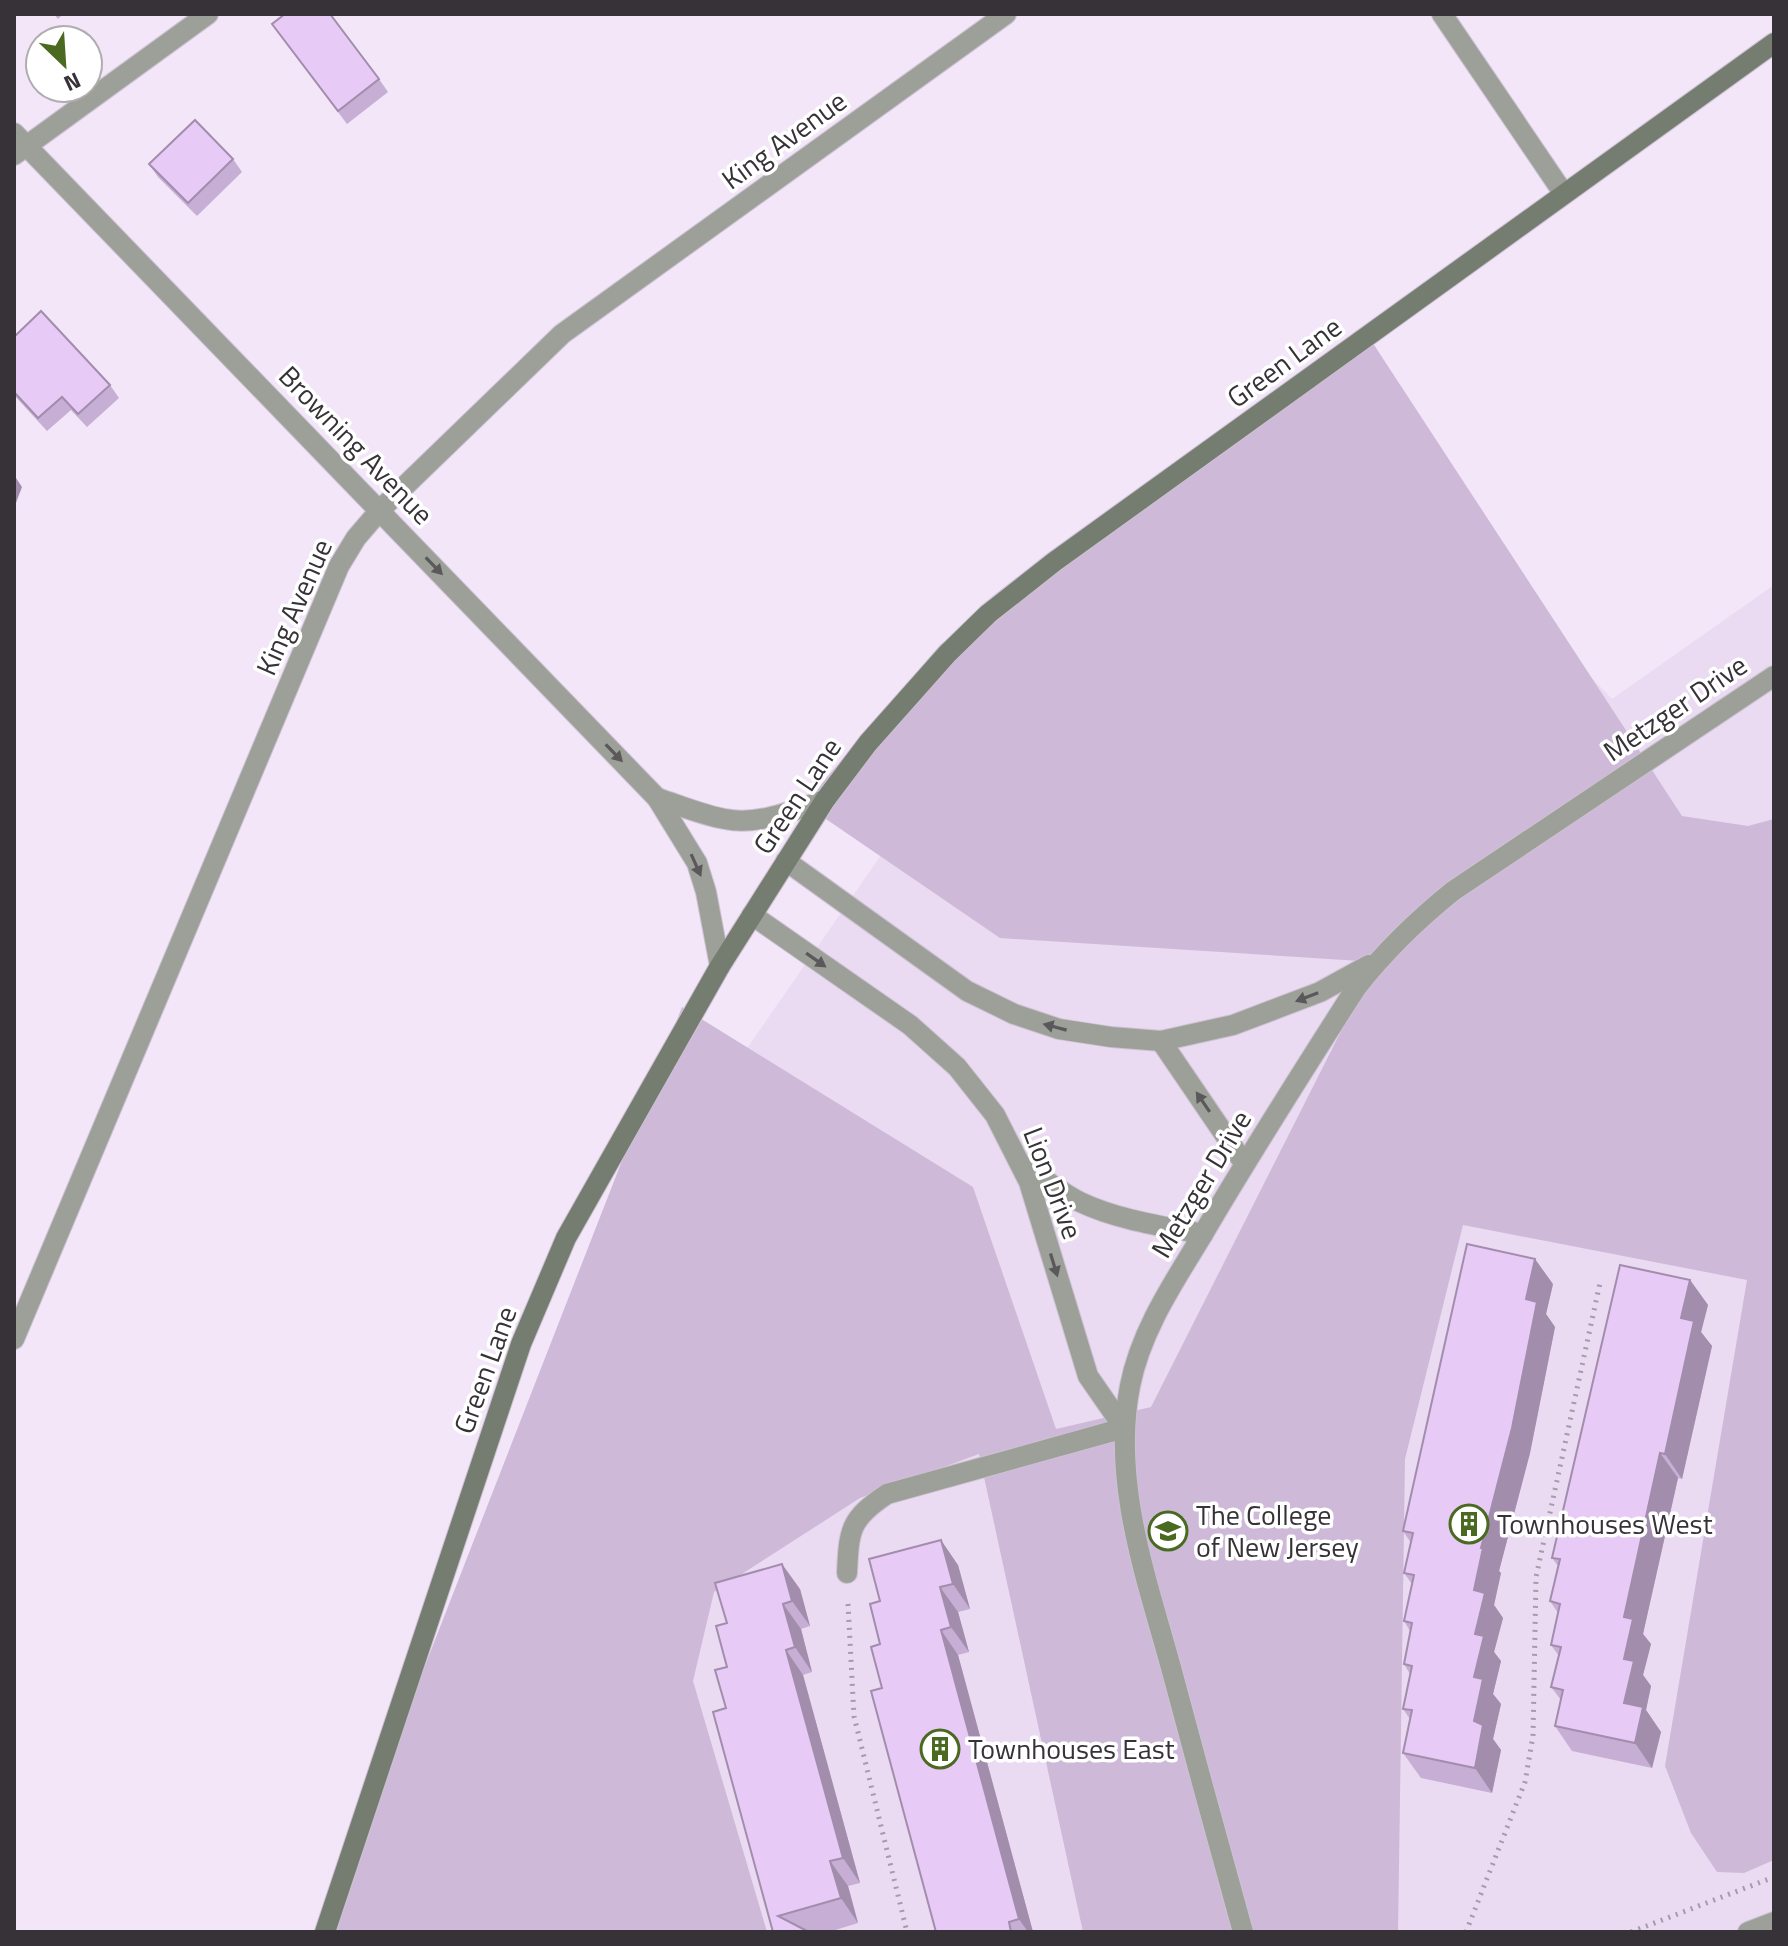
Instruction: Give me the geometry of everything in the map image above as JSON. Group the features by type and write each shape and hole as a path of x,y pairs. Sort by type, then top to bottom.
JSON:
{"street":[{"path":"18,145 208,14"},
{"name":"King Avenue","path":"14,1339 339,566 356,538 380,510 562,334 1006,14"},
{"path":"1442,14 1564,194"},
{"name":"Green Lane","path":"325,1932 521,1344 566,1238 720,966 825,800 902,702 988,614 1054,562 1774,43"},
{"name":"Browning Avenue","path":"18,145 380,510 657,798 697,863 706,892 720,966"},
{"name":"Metzger Drive","path":"1243,1932 1140,1552 1125,1478 1124,1428 1130,1383 1143,1342 1155,1314 1244,1163 1376,961 1453,891 1774,676"},
{"path":"657,798 726,820 784,813 825,800"},
{"path":"786,861 967,991 1014,1014 1059,1029 1161,1041 1233,1025 1320,992 1376,961"},
{"name":"Lion Drive","path":"752,915 910,1025 957,1067 995,1115 1021,1165 1088,1376 1124,1428"},
{"path":"1161,1041 1244,1163"},
{"path":"1021,1165 1092,1206 1151,1224 1203,1234"},
{"path":"847,1573 848,1540 862,1511 887,1494 1124,1428"},
{"path":"1748,1932 1774,1922"}],"path":[{"path":"1466,1932 1525,1782 1531,1757 1536,1577 1600,1283"},
{"path":"847,1573 854,1716 907,1932"},
{"path":"1631,1932 1774,1877"}],"shaded area":[{"name":"The College of New Jersey","path":"1363,328 1682,816 1748,826 1774,819 1774,1860 1744,1873 1717,1872 1691,1833 1665,1766 1747,1280 1463,1225 1405,1459 1398,1932 1083,1932 979,1454 860,1498 714,1592 693,1681 767,1932 321,1932 682,1007 973,1187 1056,1429 1151,1407 1376,962 1000,938 804,804 940,645"},
{"name":"The College of New Jersey","path":"1354,431 1612,699 1774,585 1774,1932 434,1932 691,1129 943,766"}],"building":[{"path":"285,14 330,14 379,79 338,111 272,24"},
{"path":"195,120 233,159 188,203 149,164"},
{"path":"41,311 110,385 78,414 62,397 38,418 14,392 14,337"},
{"name":"Townhouses West","path":"1467,1244 1535,1259 1526,1299 1537,1302 1512,1428 1481,1548 1474,1590 1485,1593 1475,1634 1484,1636 1474,1677 1483,1679 1474,1721 1483,1725 1475,1768 1403,1753 1412,1710 1403,1709 1412,1666 1404,1664 1412,1623 1404,1621 1414,1575 1404,1573 1413,1533 1403,1531"},
{"name":"Townhouses West","path":"1620,1265 1690,1280 1681,1318 1694,1321 1665,1454 1660,1453 1624,1617 1633,1619 1624,1659 1634,1661 1624,1703 1643,1707 1635,1743 1555,1726 1563,1690 1551,1687 1561,1647 1551,1645 1560,1604 1550,1601 1560,1559 1552,1558"},
{"name":"Townhouses East","path":"941,1540 953,1584 940,1587 951,1627 941,1630 1019,1919 1009,1922 1011,1932 936,1932 871,1691 882,1688 871,1647 880,1644 870,1604 880,1601 869,1559"},
{"path":"782,1564 792,1601 783,1604 795,1647 786,1650 843,1858 830,1861 841,1898 778,1916 809,1932 773,1932 713,1712 726,1708 715,1670 727,1667 716,1626 727,1623 715,1583"}],"place":[{"name":"Townhouses West","path":"1469,1524"},
{"name":"The College of New Jersey","path":"1168,1531"},
{"name":"Townhouses East","path":"940,1749"}]}
